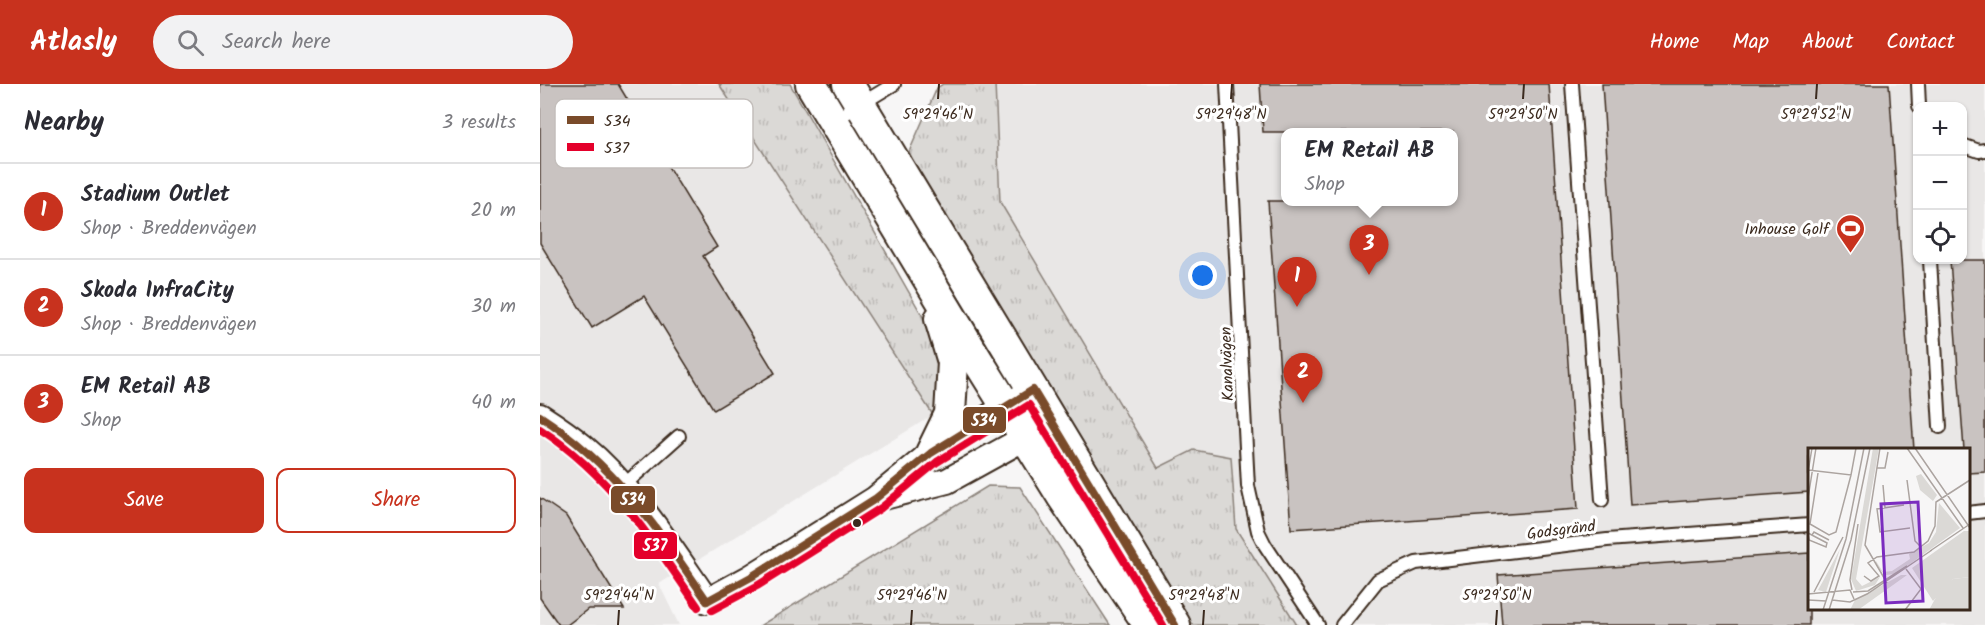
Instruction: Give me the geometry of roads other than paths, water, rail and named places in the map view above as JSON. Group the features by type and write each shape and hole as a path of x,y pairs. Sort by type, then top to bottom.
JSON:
{"street":[{"path":"811,84 1062,496 1149,625"},
{"path":"854,94 1175,625"},
{"path":"926,273 952,362 950,414 931,453"},
{"path":"540,416 582,446 623,486 646,514 707,601 751,577 875,499 931,453 1033,390"},
{"path":"875,499 947,481 1053,423"}],"lane":[{"path":"832,121 854,94 894,84"},
{"name":"Kanalvägen","path":"1227,84 1248,486 1258,531 1318,625"},
{"path":"1572,84 1602,500"},
{"path":"1918,84 1919,102"},
{"path":"1967,147 1978,151 1985,150"},
{"path":"1930,264 1940,427"},
{"path":"623,486 679,436"},
{"path":"1970,513 1985,511"},
{"name":"Godsgränd","path":"1342,625 1378,580 1416,563 1607,540 1808,525"}],"place":[{"name":"Inhouse Golf","path":"1850,254"},
{"name":"EM Retail AB","path":"1369,275"},
{"name":"Stadium Outlet","path":"1297,307"},
{"name":"Skoda InfraCity","path":"1303,403"}]}
